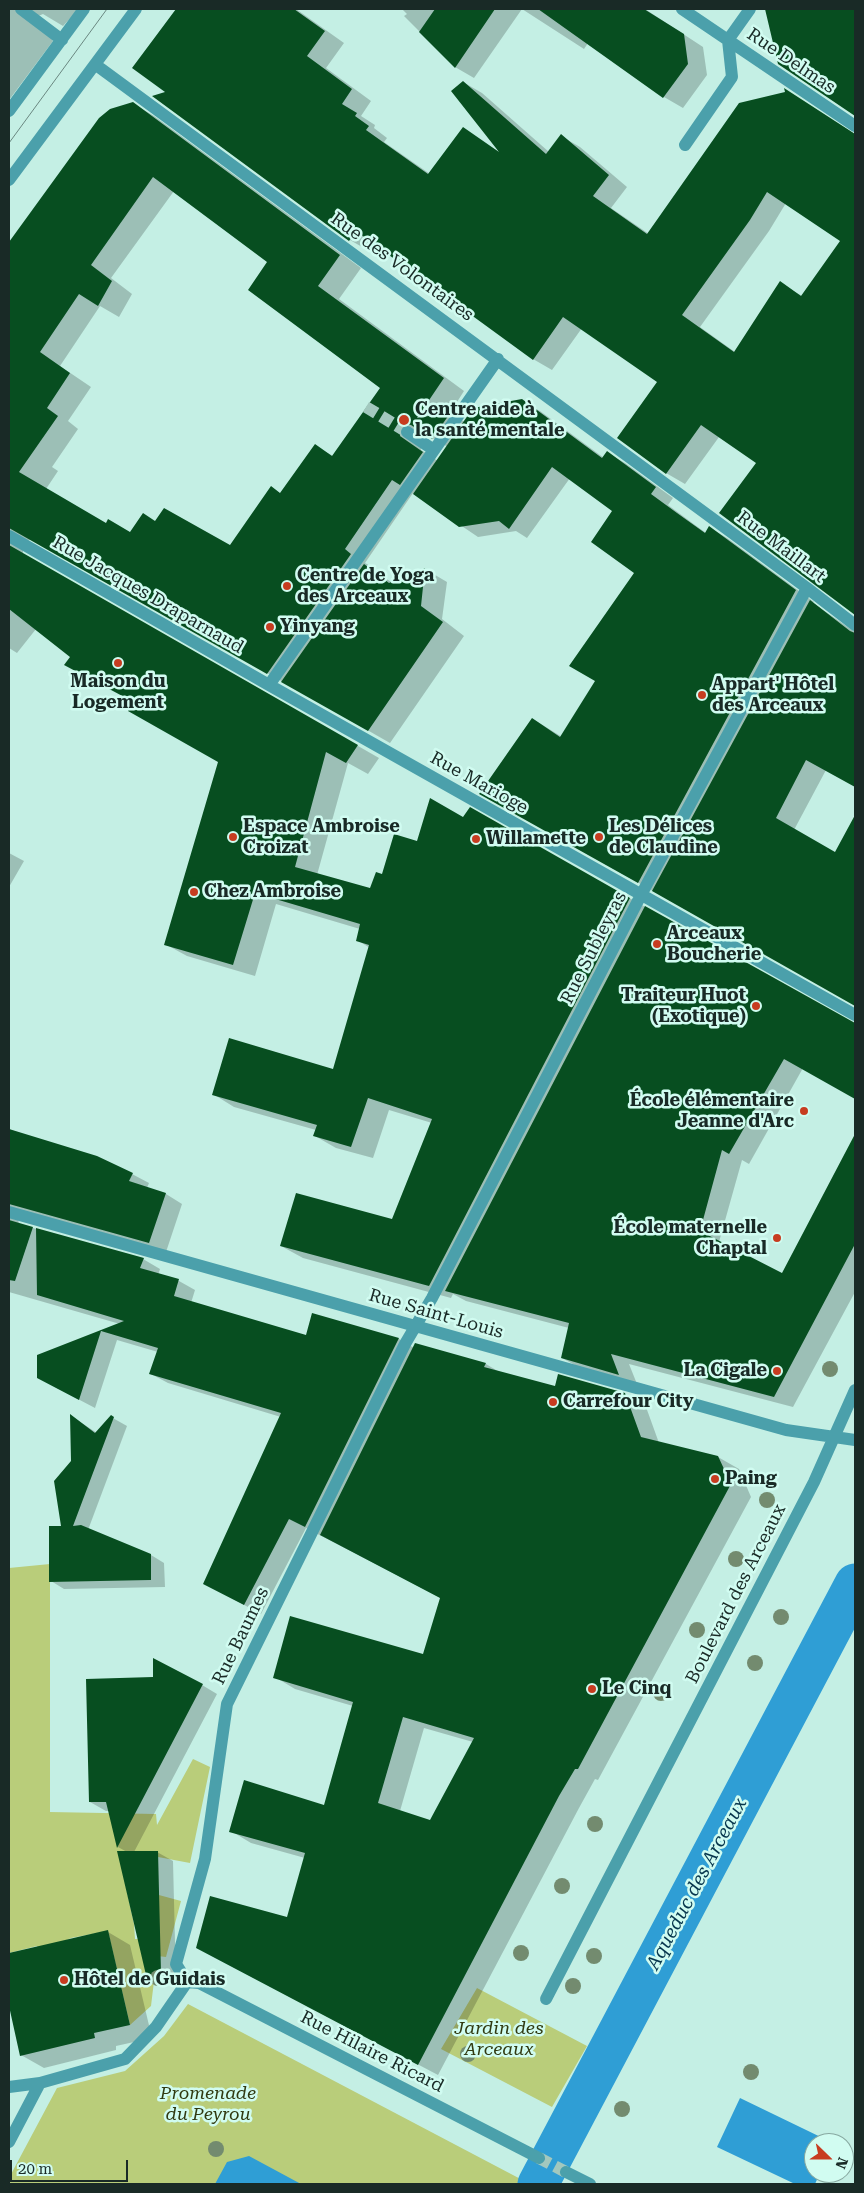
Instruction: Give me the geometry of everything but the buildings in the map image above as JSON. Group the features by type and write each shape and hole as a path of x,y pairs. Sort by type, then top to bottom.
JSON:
{"street":[{"path":"21,9 62,40"},
{"path":"9,111 84,9"},
{"path":"9,180 136,9"},
{"name":"Rue Delmas","path":"682,9 855,126"},
{"path":"685,145 732,77 728,40 750,9"},
{"name":"Rue des Volontaires","path":"96,65 686,498"},
{"path":"270,685 498,359"},
{"path":"408,432 434,450"},
{"name":"Rue Maillart","path":"686,498 855,625"},
{"name":"Rue Jacques Draparnaud","path":"9,536 270,685"},
{"name":"Rue Subleyras","path":"414,1327 432,1298 641,895 807,588"},
{"name":"Rue Marioge","path":"270,685 855,1015"},
{"name":"Rue Saint-Louis","path":"9,1212 786,1430 855,1440"},
{"name":"Rue Baumes","path":"187,1982 176,1964 205,1859 228,1704 414,1327"},
{"name":"Boulevard des Arceaux","path":"546,1999 814,1482 855,1390"},
{"path":"9,2087 40,2083 125,2059 156,2027 187,1982"},
{"name":"Rue Hilaire Ricard","path":"187,1982 199,1983 539,2158"},
{"path":"9,2142 40,2083"},
{"path":"566,2172 590,2184"}],"green space":[{"path":"50,1564 50,1812 156,1814 157,1825 193,1759 210,1767 190,1863 158,1857 157,1851 118,1851 134,1924 135,1939 159,1940 159,1895 181,1901 166,1957 157,1956 151,2006 130,2025 108,1931 71,1938 40,1953 37,1946 9,1953 9,1568"},
{"name":"Jardin des Arceaux","path":"477,1988 587,2046 552,2107 441,2049"},
{"name":"Promenade du Peyrou","path":"188,2004 530,2184 9,2184 9,2178 57,2088 125,2071 164,2036"}],"water":[{"path":"740,2098 812,2133 804,2133 804,2183 815,2183 795,2184 717,2147"},
{"path":"249,2156 301,2184 215,2184 227,2162"}],"waterway":[{"name":"Aqueduc des Arceaux","path":"538,2184 855,1584"}],"tunnel":[{"path":"366,407 407,432"},
{"path":"539,2158 566,2172"}],"tram line":[{"path":"9,143 107,9"}],"place":[{"name":"Centre aide à la santé mentale","path":"404,420"},
{"name":"Centre de Yoga des Arceaux","path":"287,586"},
{"name":"Yinyang","path":"270,627"},
{"name":"Maison du Logement","path":"118,663"},
{"name":"Appart' Hôtel des Arceaux","path":"702,695"},
{"name":"Espace Ambroise Croizat","path":"233,837"},
{"name":"Les Délices de Claudine","path":"599,837"},
{"name":"Willamette","path":"476,839"},
{"name":"Chez Ambroise","path":"194,892"},
{"name":"Arceaux Boucherie","path":"657,944"},
{"name":"Traiteur Huot (Exotique)","path":"756,1006"},
{"name":"École élémentaire Jeanne d'Arc","path":"804,1111"},
{"name":"École maternelle Chaptal","path":"777,1238"},
{"name":"La Cigale","path":"777,1371"},
{"name":"Carrefour City","path":"553,1402"},
{"name":"Paing","path":"715,1479"},
{"name":"Le Cinq","path":"592,1689"},
{"name":"Hôtel de Guidais","path":"64,1980"}]}
